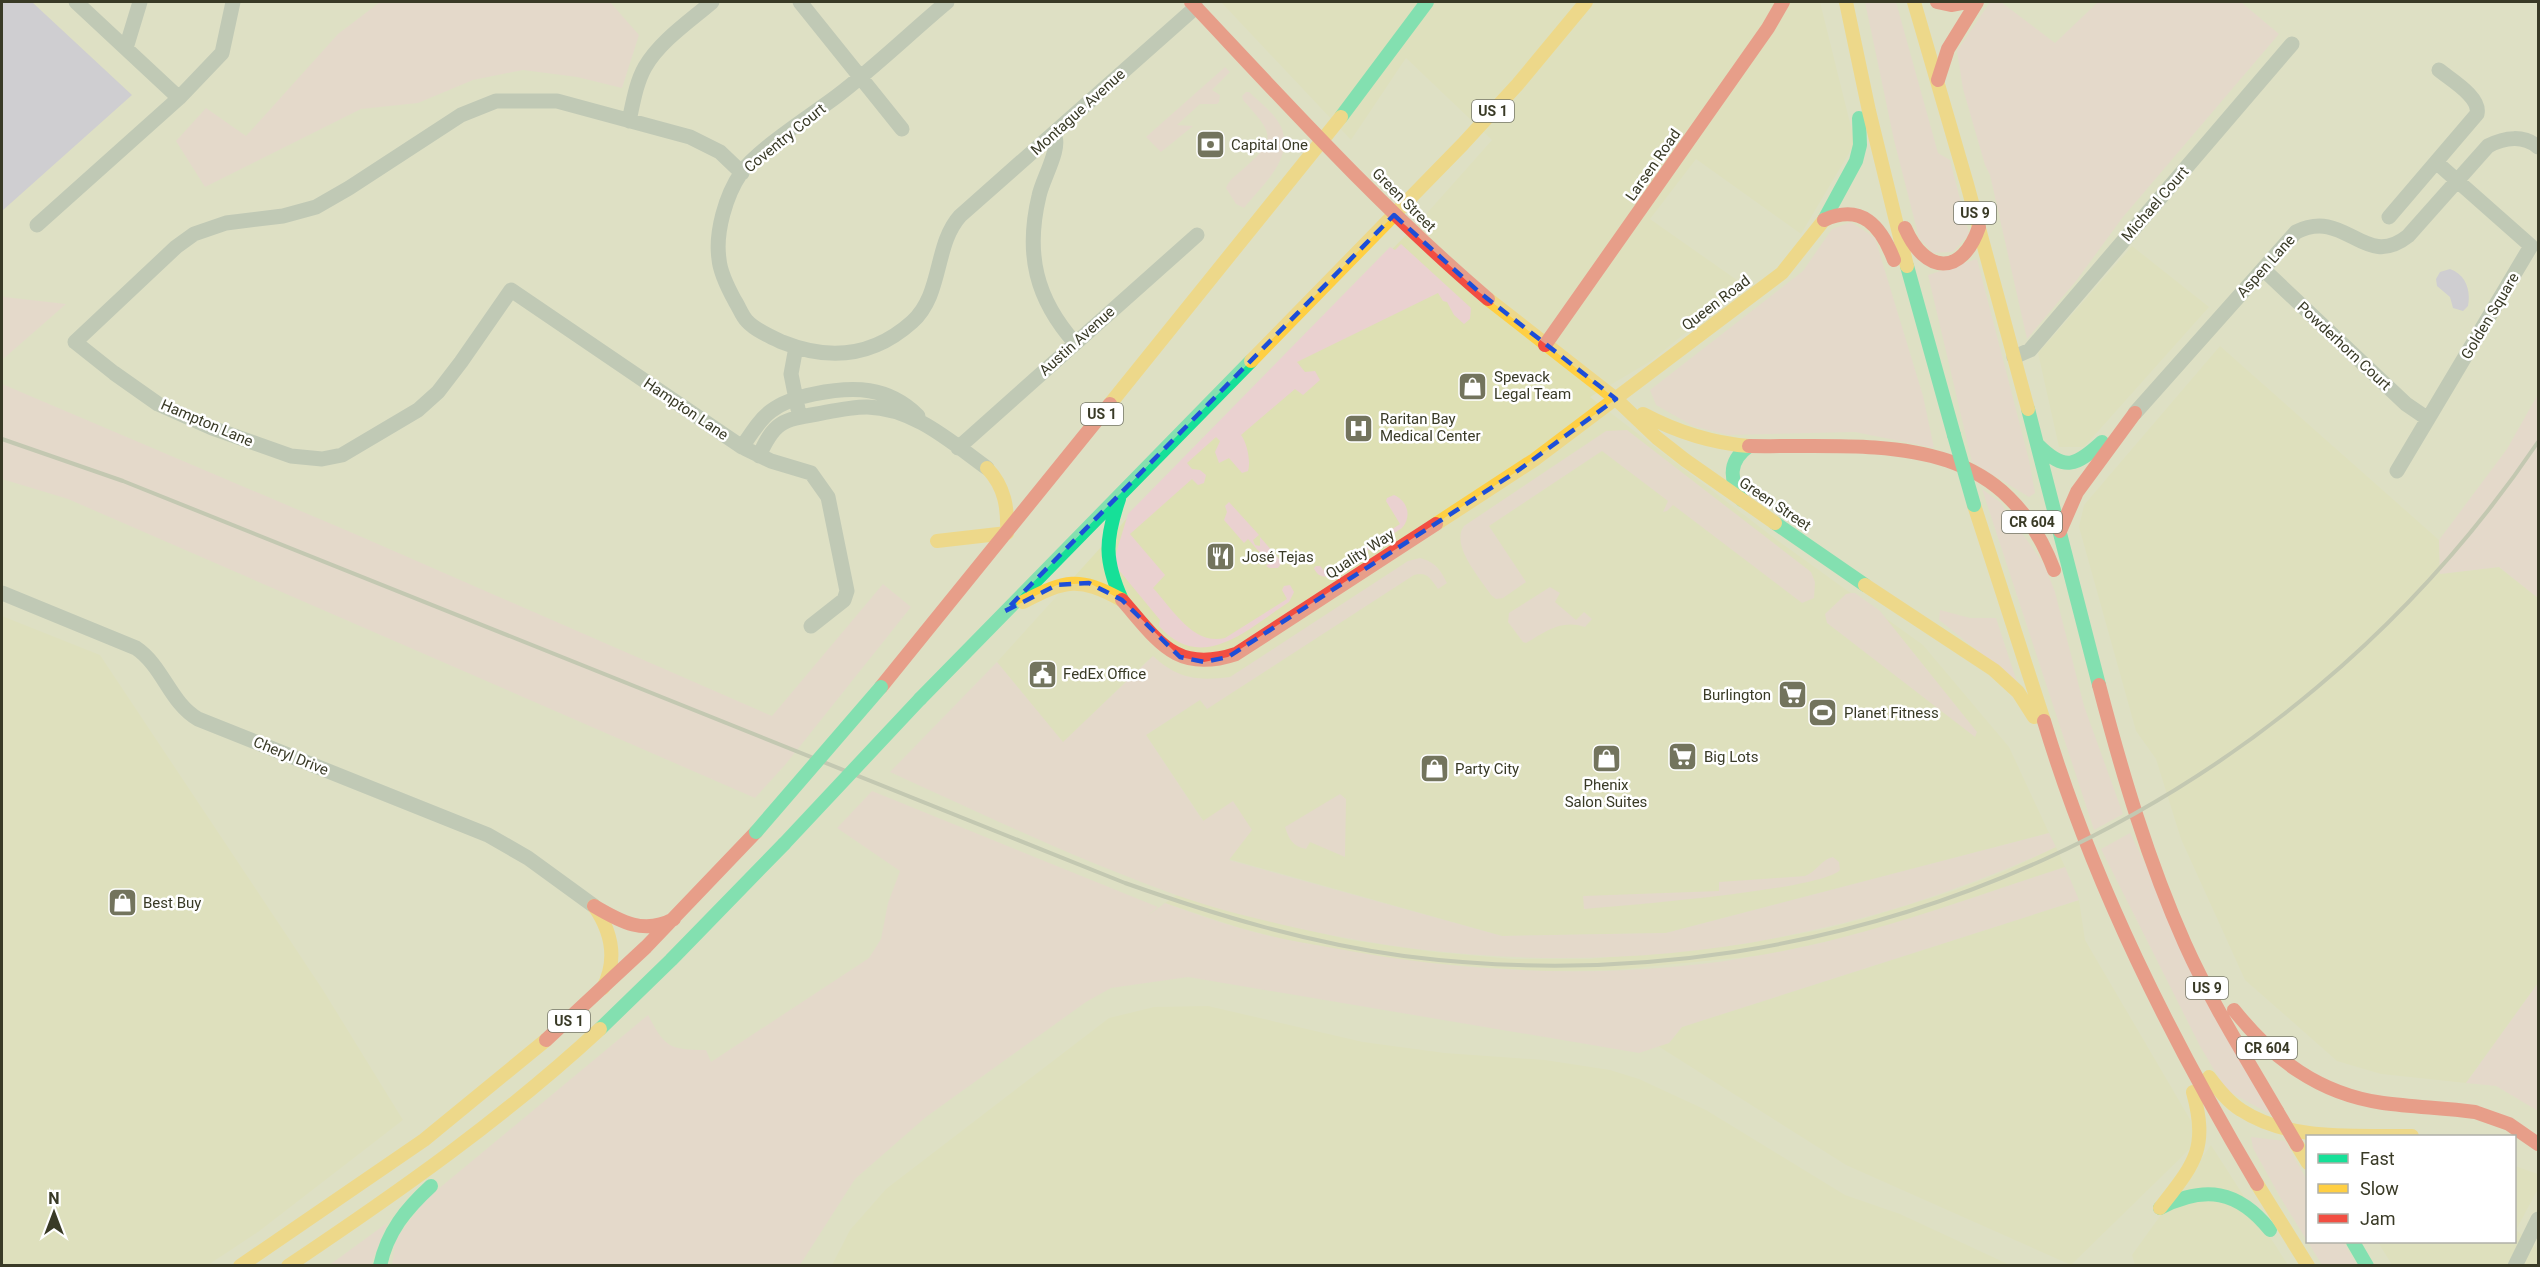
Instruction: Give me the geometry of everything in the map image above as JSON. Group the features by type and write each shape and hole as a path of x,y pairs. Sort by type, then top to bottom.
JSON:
{"main road":[{"name":"US 1","path":"240,1266 361,1186 440,1127 523,1060 598,994 676,918 756,832 956,596 1323,141 1427,2"},
{"name":"US 1","path":"288,1266 392,1196 497,1117 554,1070 634,998 784,844 1005,610 1394,215 1500,104 1586,2"},
{"name":"Larsen Road","path":"1545,345 1768,28 1783,2"},
{"path":"1846,2 1856,56 1926,339 1974,505 2057,765 2111,902 2173,1033 2247,1167 2308,1266"},
{"name":"US 9","path":"1914,2 1938,80 2038,445 2119,763 2151,858 2190,956 2306,1162"},
{"path":"1937,2 1951,5 1967,2"},
{"path":"1938,80 1948,49 1977,2"},
{"name":"Green Street","path":"1196,3 1394,215 1455,272 1616,399 1657,438 1744,502 2008,682 2030,710 2057,765"},
{"name":"Queen Road","path":"1616,399 1782,273 1824,220 1853,170 1859,153 1856,56"},
{"path":"1889,193 1913,245 1922,256 1934,263 1952,263 1963,256 1972,247 1979,227"},
{"path":"1824,220 1841,213 1853,213 1864,217 1878,229 1888,243 1899,278 1926,339"},
{"name":"Green Street","path":"1616,399 1688,436 1714,443 1749,446"},
{"name":"Quality Way","path":"1122,600 1158,641 1180,657 1204,662 1228,657 1311,606 1516,472 1616,399"},
{"path":"2038,445 2048,456 2060,463 2080,462 2135,413"},
{"path":"2060,531 2077,492 2135,413"},
{"path":"1744,502 1733,487 1731,471 1737,455 1749,446"},
{"name":"CR 604","path":"1749,446 1899,448 1956,463 1991,482 2023,510 2043,540 2057,582"},
{"path":"1038,474 1066,460"},
{"path":"987,468 1013,478"},
{"path":"956,596 960,579 958,558 948,544 937,541 1007,532 1004,492 987,468"},
{"path":"1122,491 1107,537 1106,555 1109,572 1122,600"},
{"path":"1005,610 1057,585 1073,581 1089,583 1122,600"},
{"path":"2062,598 2094,666"},
{"name":"CR 604","path":"2151,858 2222,993 2259,1040 2286,1066 2319,1086 2355,1099 2475,1112 2509,1124 2538,1144"},
{"path":"594,906 621,922 641,928 663,925 676,918"},
{"path":"594,906 608,931 614,958 609,976 598,994"},
{"path":"2173,1033 2228,1100 2257,1120 2274,1127 2302,1132 2368,1135"},
{"path":"2173,1033 2199,1111 2202,1136 2192,1165 2160,1208 2178,1198 2196,1194 2216,1194 2236,1199 2253,1208 2260,1215 2293,1266"},
{"path":"380,1266 386,1240 403,1212 497,1117"},
{"path":"2522,1150 2538,1154"},
{"path":"2354,1243 2367,1266"}],"street":[{"path":"76,2 179,98"},
{"path":"126,48 140,2"},
{"path":"37,225 179,98 222,53 233,2"},
{"path":"629,121 638,82 649,60 661,46 712,2"},
{"path":"800,2 862,76 902,129"},
{"name":"Coventry Court","path":"947,2 862,76 758,156 742,172 727,203 720,231 718,260 730,292 746,321 774,338 796,347 830,355 858,351 887,339 914,321 931,294 947,237 955,221"},
{"name":"Montague Avenue","path":"955,221 1054,135 1196,3"},
{"name":"Michael Court","path":"2014,357 2030,350 2292,44"},
{"path":"2389,217 2475,117 2479,109 2476,101 2439,70"},
{"name":"Hampton Lane","path":"742,172 720,152 705,143 629,121 557,101 496,101 462,115 316,207 283,216 226,223 194,234 176,247 75,342 158,404 212,428 291,456 322,459 342,455 418,410 438,392 462,362 511,290 742,447 759,456 811,473 828,497 847,591 844,600 811,626"},
{"path":"1054,135 1057,147 1042,182 1036,207 1034,256 1049,309 1075,343"},
{"name":"Aspen Lane","path":"2135,413 2291,237 2311,226 2336,227 2355,240 2370,245 2394,244 2408,236 2488,146 2496,142 2519,139 2538,147"},
{"path":"2436,162 2457,181"},
{"name":"Golden Square","path":"2397,471 2531,246 2457,181"},
{"name":"Austin Avenue","path":"958,448 1197,235"},
{"name":"Powderhorn Court","path":"2263,269 2406,404 2428,419"},
{"path":"796,347 790,374 801,417"},
{"path":"742,447 765,416 781,405 796,399 854,388 893,397 924,423 987,468"},
{"path":"854,388 855,408"},
{"path":"759,456 768,435 776,426 787,420 801,417 855,408 891,411 924,423"},
{"name":"Cheryl Drive","path":"2,593 136,648 152,662 183,707 198,719 488,835 528,858 594,906"},
{"path":"2515,1266 2538,1219"}],"highlighted area":[{"path":"1394,215 1479,292 1616,399 1516,472 1228,657 1204,662 1180,657 1122,600 1089,583 1057,585 1005,611"}],"shaded area":[{"path":"2,2 32,2 132,95 2,211"},
{"path":"380,2 610,2 639,35 622,88 577,77 523,70 473,80 418,103 361,109 205,187 176,141 206,108 246,136 338,34"},
{"path":"1221,2 1820,2 1855,143 1801,234 1696,159 1650,219 1744,285 1651,361 1590,397 1777,540 1923,645 2009,747 2049,833 1666,933 1502,936 1229,859 1146,735 1186,709 1148,660 1063,743 997,662 1131,514 1419,222 1492,140 1406,58 1351,140"},
{"path":"1865,2 1896,2 1938,153 1950,160 1969,234 1953,252 1933,253 1919,238 1894,140"},
{"path":"1990,2 2001,2 2055,43 2098,2 2241,2 2279,34 2123,217 2076,281 2027,339 1990,175 1963,89 1957,51"},
{"path":"1225,67 1230,72 1212,90 1220,95 1219,102 1200,104 1177,125 1193,126 1161,152 1146,137"},
{"path":"1249,92 1275,117 1284,138 1284,150 1274,170 1244,208 1236,204 1226,188 1232,178 1261,151 1268,137 1261,121 1243,100 1242,96"},
{"path":"1851,222 1875,238 1923,396 1934,448 1855,432 1728,435 1693,426 1656,405 1650,390 1803,271 1832,229"},
{"path":"1401,244 1471,308 1470,319 1464,324 1454,315 1447,302 1443,301 1438,293 1297,362 1305,372 1315,371 1320,380 1303,395 1295,389 1241,435 1248,452 1248,471 1242,473 1229,458 1219,463 1215,452 1220,441 1216,437 1187,463 1192,469 1200,470 1206,475 1204,483 1198,485 1192,479 1130,534 1165,575 1153,588 1184,624 1193,631 1213,639 1225,638 1287,599 1282,590 1284,586 1290,585 1294,592 1289,602 1242,634 1225,642 1208,647 1192,647 1175,640 1159,626 1160,620 1113,563 1128,514 1390,247 1395,250"},
{"path":"2132,246 2209,307 2084,447 2059,447 2038,353"},
{"path":"1977,259 2029,460 2035,493 2029,497 1972,462 1928,275"},
{"path":"2450,269 2464,279 2468,289 2468,306 2463,311 2453,308 2450,297 2437,286 2436,279 2440,272"},
{"path":"2,293 4,297 66,304 2,360"},
{"path":"2220,346 2439,540 2440,574 2499,567 2538,598 2538,983 2466,1083 2381,1074 2337,1061 2245,980 2181,839 2156,759 2136,731 2079,527 2084,505"},
{"path":"2,384 355,534 772,716 883,584 911,607 785,765 755,798 68,499 2,479"},
{"path":"2538,394 2538,598 2499,567 2440,574 2439,540 2507,449"},
{"path":"1627,430 1811,572 1815,582 1814,598 1802,603 1673,505 1663,512 1668,501 1602,451 1489,526 1526,582 1503,598 1496,599 1491,595 1463,552 1461,534 1464,526 1606,431"},
{"path":"1982,489 2000,502 2044,564 2055,592 2084,706 2123,814 2094,830"},
{"path":"1394,495 1403,501 1408,514 1402,528 1329,576 1324,577 1318,574 1314,568 1316,566 1320,566 1326,573 1400,524 1386,501"},
{"path":"1229,502 1259,535 1253,540 1255,545 1260,546 1260,537 1280,560 1281,564 1278,568 1266,566 1269,563 1248,539 1244,543 1224,520 1227,512 1225,506"},
{"path":"1420,558 1436,567 1447,583 1438,589 1425,575 1414,575 1207,709 1200,700 1146,735 1203,821 1233,801 1252,830 1229,860 1502,936 1666,933 2049,833 2056,847 1966,885 1875,915 1782,937 1688,951 1593,958 1498,956 1402,947 1306,930 1208,905 1176,895 1067,852 890,772 997,662 1063,742 1153,656 1171,670 1188,677 1208,679 1230,677 1408,561"},
{"path":"1550,587 1560,593 1555,602 1576,620 1584,612 1592,619 1585,627 1561,625 1526,643 1523,642 1508,622 1509,613"},
{"path":"1855,593 1880,611 1977,732 1975,737 1827,623 1825,614 1846,594"},
{"path":"1940,610 1970,618 1996,618 2017,682 1939,620"},
{"path":"2,616 100,655 323,990 403,1120 258,1232 208,1265 2,1265"},
{"path":"872,791 1158,907 1147,916 1165,903 1252,932 1314,945 1391,958 1499,969 1607,971 1662,968 1767,954 1880,927 2065,867 2079,900 1682,1027 1669,1043 1639,1053 1188,977 1111,988 1086,1002 926,1117 855,1179 800,1265 392,1266 395,1240 425,1200 648,1015 664,1040 684,1049 706,1050 711,1062 869,958 881,939 888,903 900,871 837,828"},
{"path":"1340,794 1346,799 1345,857 1310,842 1306,849 1292,842 1285,827"},
{"path":"2130,833 2270,1114 2226,1090 2200,1046 2101,849"},
{"path":"2056,847 2065,867 1897,923 1766,955 1615,970 1541,971 1400,961 1287,940 1240,928 1165,903 1177,895 1277,923 1351,940 1435,952 1513,959 1589,959 1744,944 1820,930 1953,891 2003,872"},
{"path":"1833,857 1839,862 1840,870 1825,877 1798,884 1720,896 1584,909 1583,896 1719,891 1719,882 1805,876"},
{"path":"2079,900 2085,940 2201,1138 2071,1265 1846,1165 1658,1046 1669,1043 1682,1027"},
{"path":"2538,983 2538,1111 2496,1086 2466,1083"},
{"path":"1208,1006 1363,1042 1445,1053 1545,1060 1610,1070 1639,1079 1706,1110 1845,1195 1900,1214 2010,1265 832,1265 850,1230 886,1189 1109,1018 1154,1007"},
{"path":"2251,1137 2285,1141 2306,1178 2306,1239 2280,1197 2253,1148"},
{"path":"2211,1145 2288,1265 2135,1265 2132,1255"},
{"path":"2516,1166 2538,1174 2538,1189 2516,1230"},
{"path":"387,1223 371,1265 328,1266"},
{"path":"2516,1230 2538,1249 2538,1265 2392,1265 2379,1243 2516,1243"},
{"path":"2308,1243 2344,1243 2357,1265 2322,1265"}],"railway":[{"path":"2,439 123,481 1159,895 1263,927 1368,950 1404,956 1570,965 1734,952 1893,916 2044,860 2186,783 2318,687 2436,573 2538,442"}],"traffic: fast":[{"path":"1341,117 1427,2"},
{"path":"1824,220 1856,161 1860,145 1859,118"},
{"path":"1907,266 1954,435"},
{"path":"920,699 1251,361"},
{"path":"2028,409 2099,685"},
{"path":"1954,435 1974,505"},
{"path":"2038,445 2047,454 2070,463 2085,456 2102,442"},
{"path":"1742,500 1735,485 1733,471 1737,458 1749,446"},
{"path":"1119,499 1111,526 1108,550 1112,573 1122,600"},
{"path":"1775,523 1865,585"},
{"path":"756,832 881,687"},
{"path":"784,844 920,699"},
{"path":"600,1029 784,844"},
{"path":"380,1266 387,1242 399,1222 413,1203 431,1186"},
{"path":"2160,1208 2192,1196 2220,1195 2246,1206 2270,1230"},
{"path":"2354,1243 2367,1266"}],"traffic: slow":[{"path":"1251,361 1463,144 1518,84 1586,2"},
{"path":"1846,2 1869,111 1907,266"},
{"path":"1914,2 1967,184 2028,409"},
{"path":"1110,404 1341,117"},
{"path":"1436,524 1534,460 1782,273 1824,220"},
{"path":"1488,299 1616,399 1657,438 1685,460 1775,523"},
{"path":"1643,414 1694,436 1749,446"},
{"path":"937,541 1007,533 1007,515 1002,490 987,468"},
{"path":"1974,505 2044,721"},
{"path":"1023,602 1050,589 1072,584 1094,587 1122,600"},
{"path":"1865,585 1994,670 2018,692 2034,717"},
{"path":"594,906 605,926 611,946 610,967 603,988"},
{"path":"288,1266 449,1154 564,1062 600,1029"},
{"path":"240,1266 424,1140 546,1040"},
{"path":"2209,1077 2236,1107 2260,1120 2302,1132 2324,1135"},
{"path":"2160,1208 2190,1167 2199,1142 2198,1112 2193,1092"},
{"path":"2297,1145 2306,1160"},
{"path":"2257,1184 2308,1266"}],"traffic: jam":[{"path":"1191,2 1372,192 1488,299"},
{"path":"1545,345 1768,28 1783,2"},
{"path":"1937,2 1951,5 1967,2"},
{"path":"1938,80 1948,49 1977,2"},
{"path":"1824,220 1837,215 1849,214 1868,221 1883,237 1894,260"},
{"path":"1905,228 1913,243 1923,254 1943,264 1963,255 1972,243 1979,227"},
{"path":"881,687 1110,404"},
{"path":"2060,531 2077,492 2135,413"},
{"path":"1749,446 1886,448 1928,455 1967,468 2001,491 2031,524 2054,570"},
{"path":"1122,600 1158,640 1183,657 1198,660 1236,654 1436,524"},
{"path":"2099,685 2137,816 2172,913 2206,987 2277,1111"},
{"path":"2044,721 2064,782 2110,901 2194,1073 2257,1184"},
{"path":"546,1040 646,947 756,832"},
{"path":"594,906 623,921 643,926 663,924 674,919"},
{"path":"2234,1010 2281,1059 2299,1072 2338,1092 2383,1103 2475,1112"},
{"path":"2277,1111 2297,1145"},
{"path":"2475,1112 2509,1124 2538,1144"}],"place":[{"name":"Capital One","path":"1210,145"},
{"name":"Spevack Legal Team","path":"1473,386"},
{"name":"Raritan Bay Medical Center","path":"1359,428"},
{"name":"José Tejas","path":"1221,557"},
{"name":"FedEx Office","path":"1042,674"},
{"name":"Burlington","path":"1792,695"},
{"name":"Planet Fitness","path":"1823,713"},
{"name":"Big Lots","path":"1683,757"},
{"name":"Phenix Salon Suites","path":"1606,758"},
{"name":"Party City","path":"1434,769"},
{"name":"Best Buy","path":"122,903"}]}
